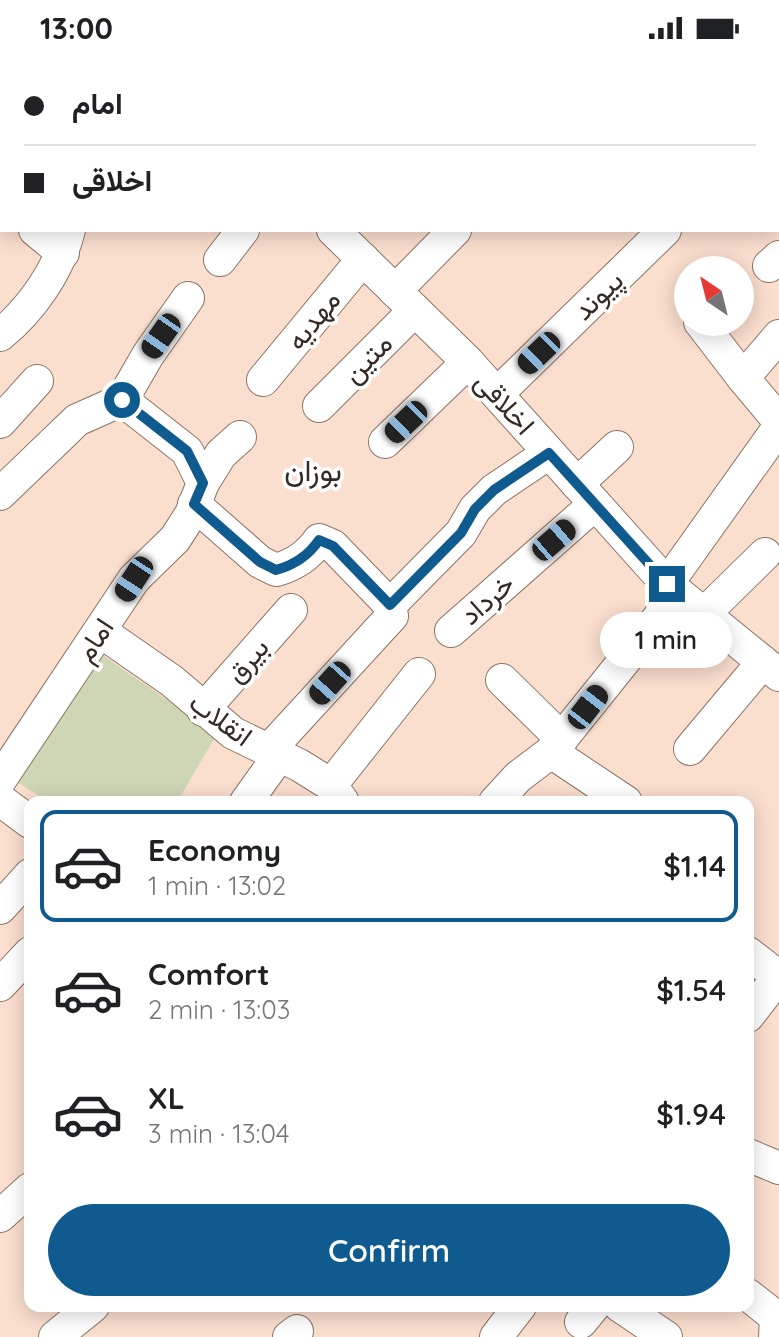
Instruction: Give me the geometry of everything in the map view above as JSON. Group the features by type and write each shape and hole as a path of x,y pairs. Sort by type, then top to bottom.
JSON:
{"street":[{"path":"3,328 45,285 66,242 40,232"},
{"path":"220,260 241,232"},
{"name":"اخلاقی","path":"335,232 468,362 667,584 774,670"},
{"name":"متین","path":"319,406 405,300 454,232"},
{"name":"پیوند","path":"497,394 663,232"},
{"name":"مهدیه","path":"263,380 363,259"},
{"path":"0,494 77,420 122,400 148,355 188,298"},
{"path":"711,336 779,421"},
{"path":"743,378 779,336"},
{"path":"385,442 468,362"},
{"path":"3,411 37,381"},
{"path":"122,400 187,451 199,494 260,562 276,570 301,558 319,540 333,546 391,610"},
{"path":"501,796 518,777 556,746 661,615 667,584 779,427"},
{"name":"امام","path":"0,780 134,579 175,539 221,454 240,437"},
{"name":"خرداد","path":"451,631 586,494 617,447"},
{"path":"249,796 274,753 391,610 461,533 475,509 494,490 549,453"},
{"path":"704,614 765,554"},
{"name":"بیرق","path":"203,710 291,610"},
{"name":"انقلاب","path":"100,631 172,681 233,733 274,753 337,794"},
{"path":"690,749 774,670"},
{"path":"337,794 419,674"},
{"path":"502,680 556,746 618,796"},
{"path":"0,800 24,818"},
{"path":"0,908 24,882"},
{"path":"754,958 779,977 754,1008"},
{"path":"0,985 24,959"},
{"path":"754,1158 779,1168"},
{"path":"0,1216 24,1194"},
{"path":"754,1300 776,1317 775,1337"},
{"path":"61,1335 86,1312"},
{"path":"496,1337 515,1312"},
{"path":"635,1312 667,1325"}],"green space":[{"path":"102,655 217,734 181,796 39,796 14,780"}],"district":[{"name":"بوزان","path":"313,471"}],"route":[{"path":"122,400 187,451 203,483 194,504 260,562 276,570 289,566 312,550 319,540 333,546 390,605 461,533 475,509 494,490 549,453 667,584"}]}
